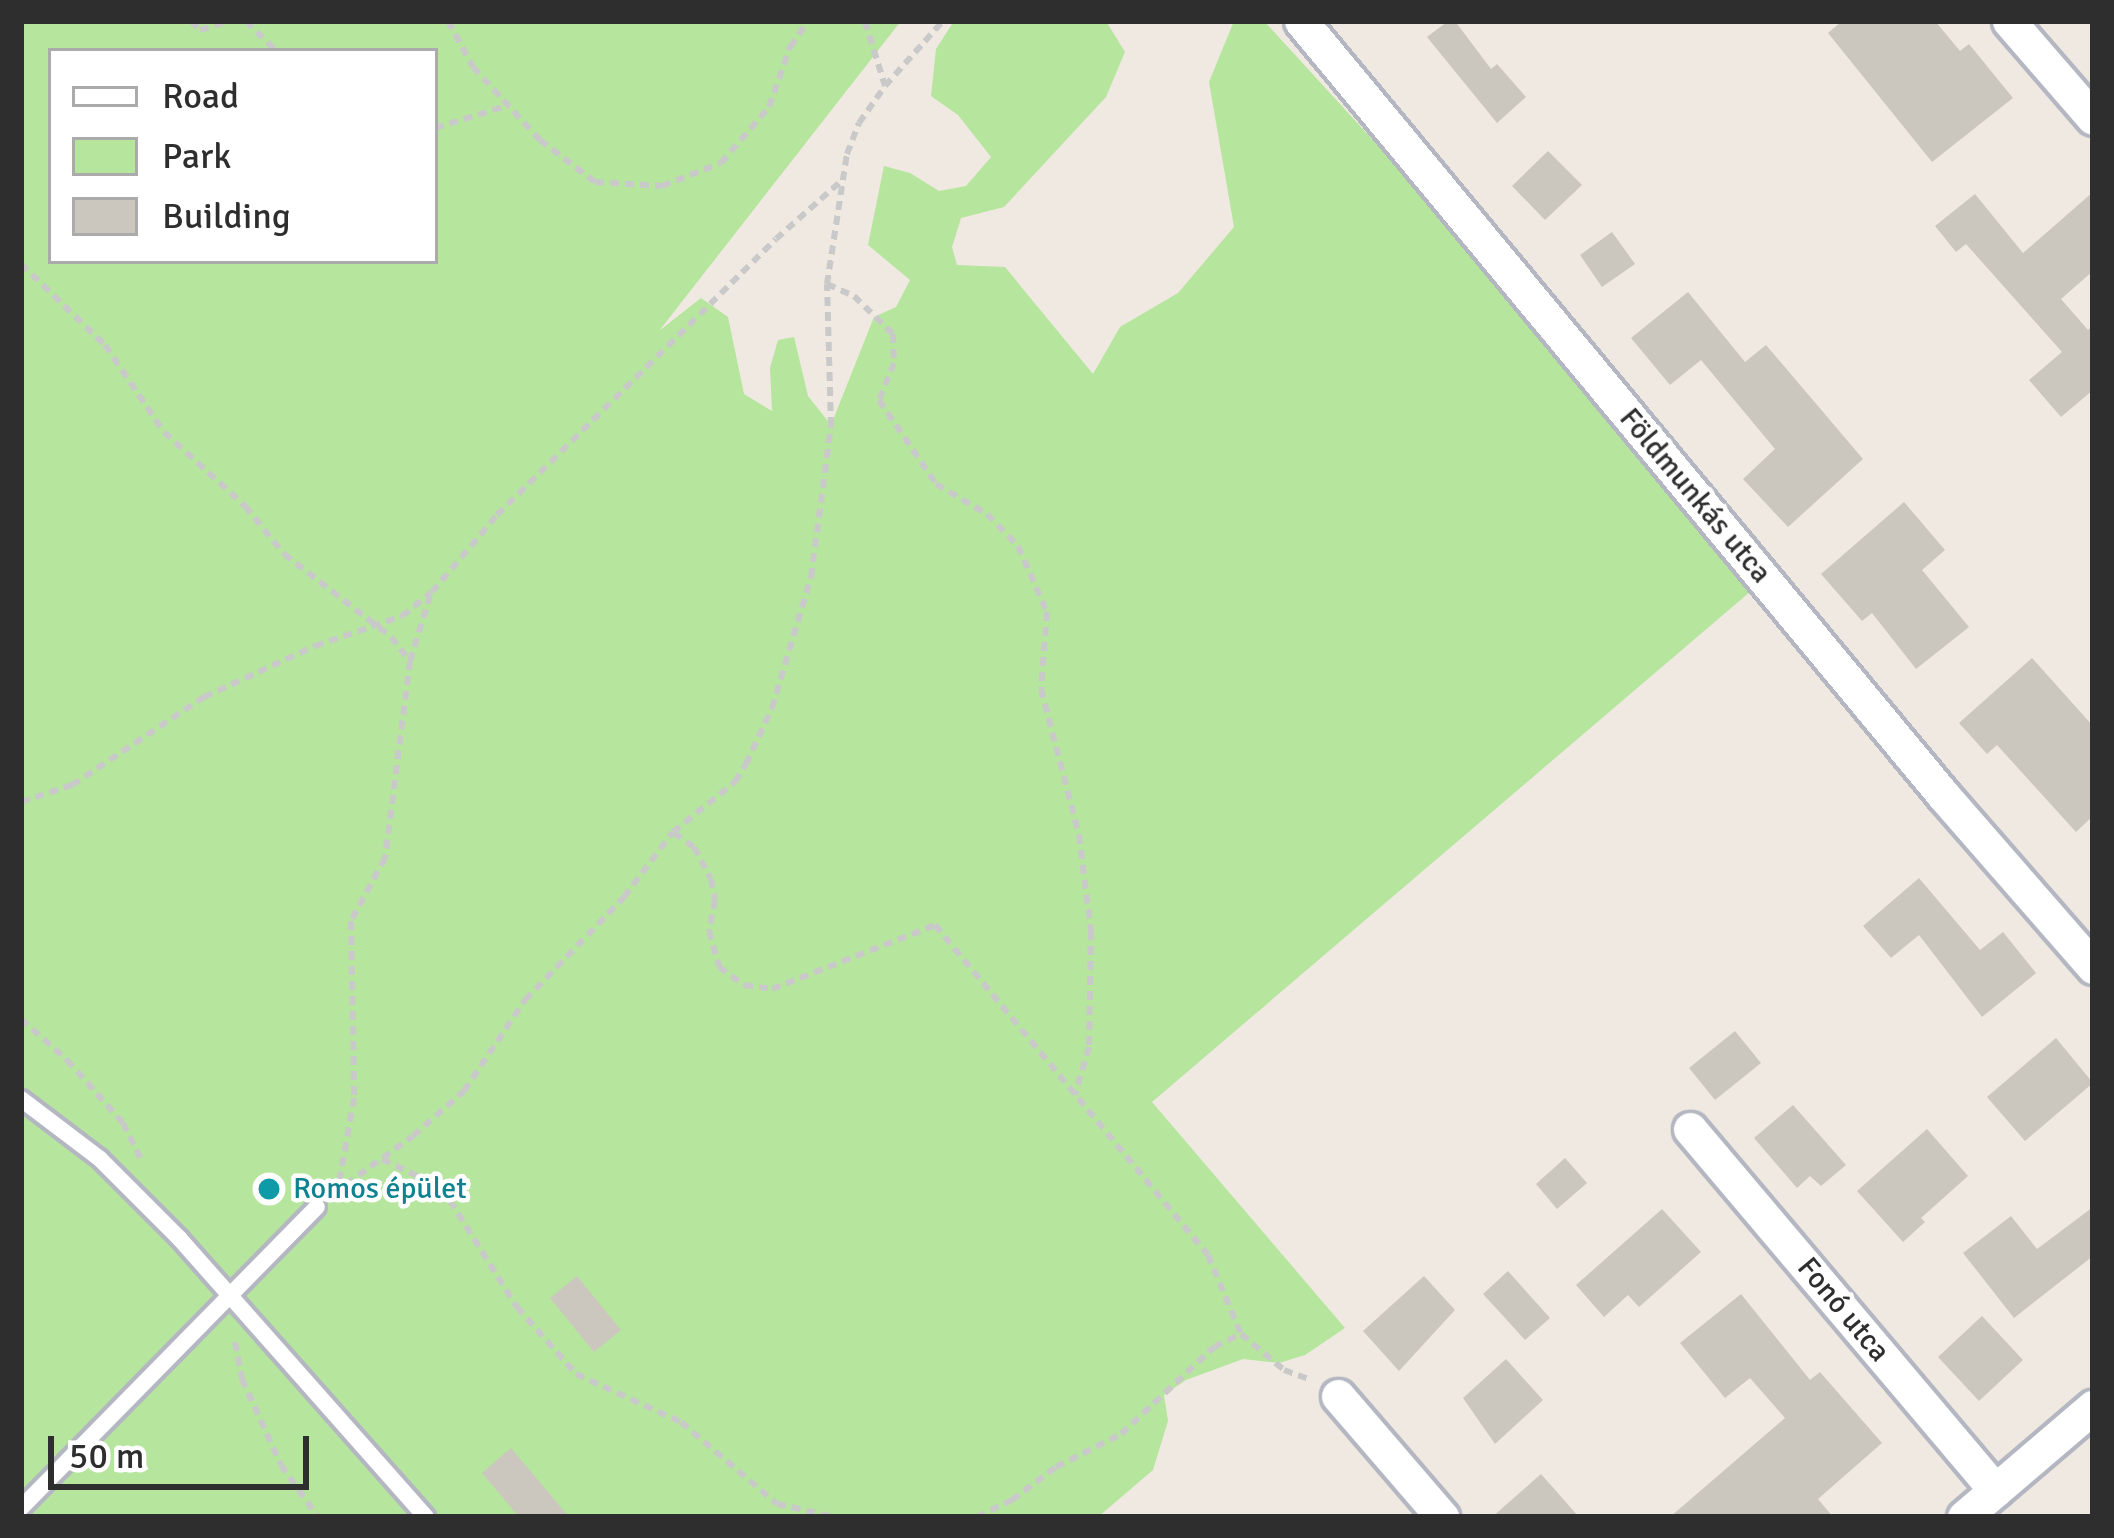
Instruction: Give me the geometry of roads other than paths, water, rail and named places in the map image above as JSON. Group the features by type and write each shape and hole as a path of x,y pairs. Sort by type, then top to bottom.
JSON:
{"street":[{"name":"Földmunkás utca","path":"1301,21 1943,796 2093,968"},
{"path":"2008,21 2093,118"},
{"name":"Fonó utca","path":"1690,1129 1995,1490"},
{"path":"1338,1396 1442,1517"},
{"path":"1964,1517 2093,1407"}],"lane":[{"path":"21,1099 100,1159 179,1238 226,1297 292,1363 426,1517"},
{"path":"21,1508 317,1207"}],"place":[{"name":"Romos épület","path":"269,1189"}]}
